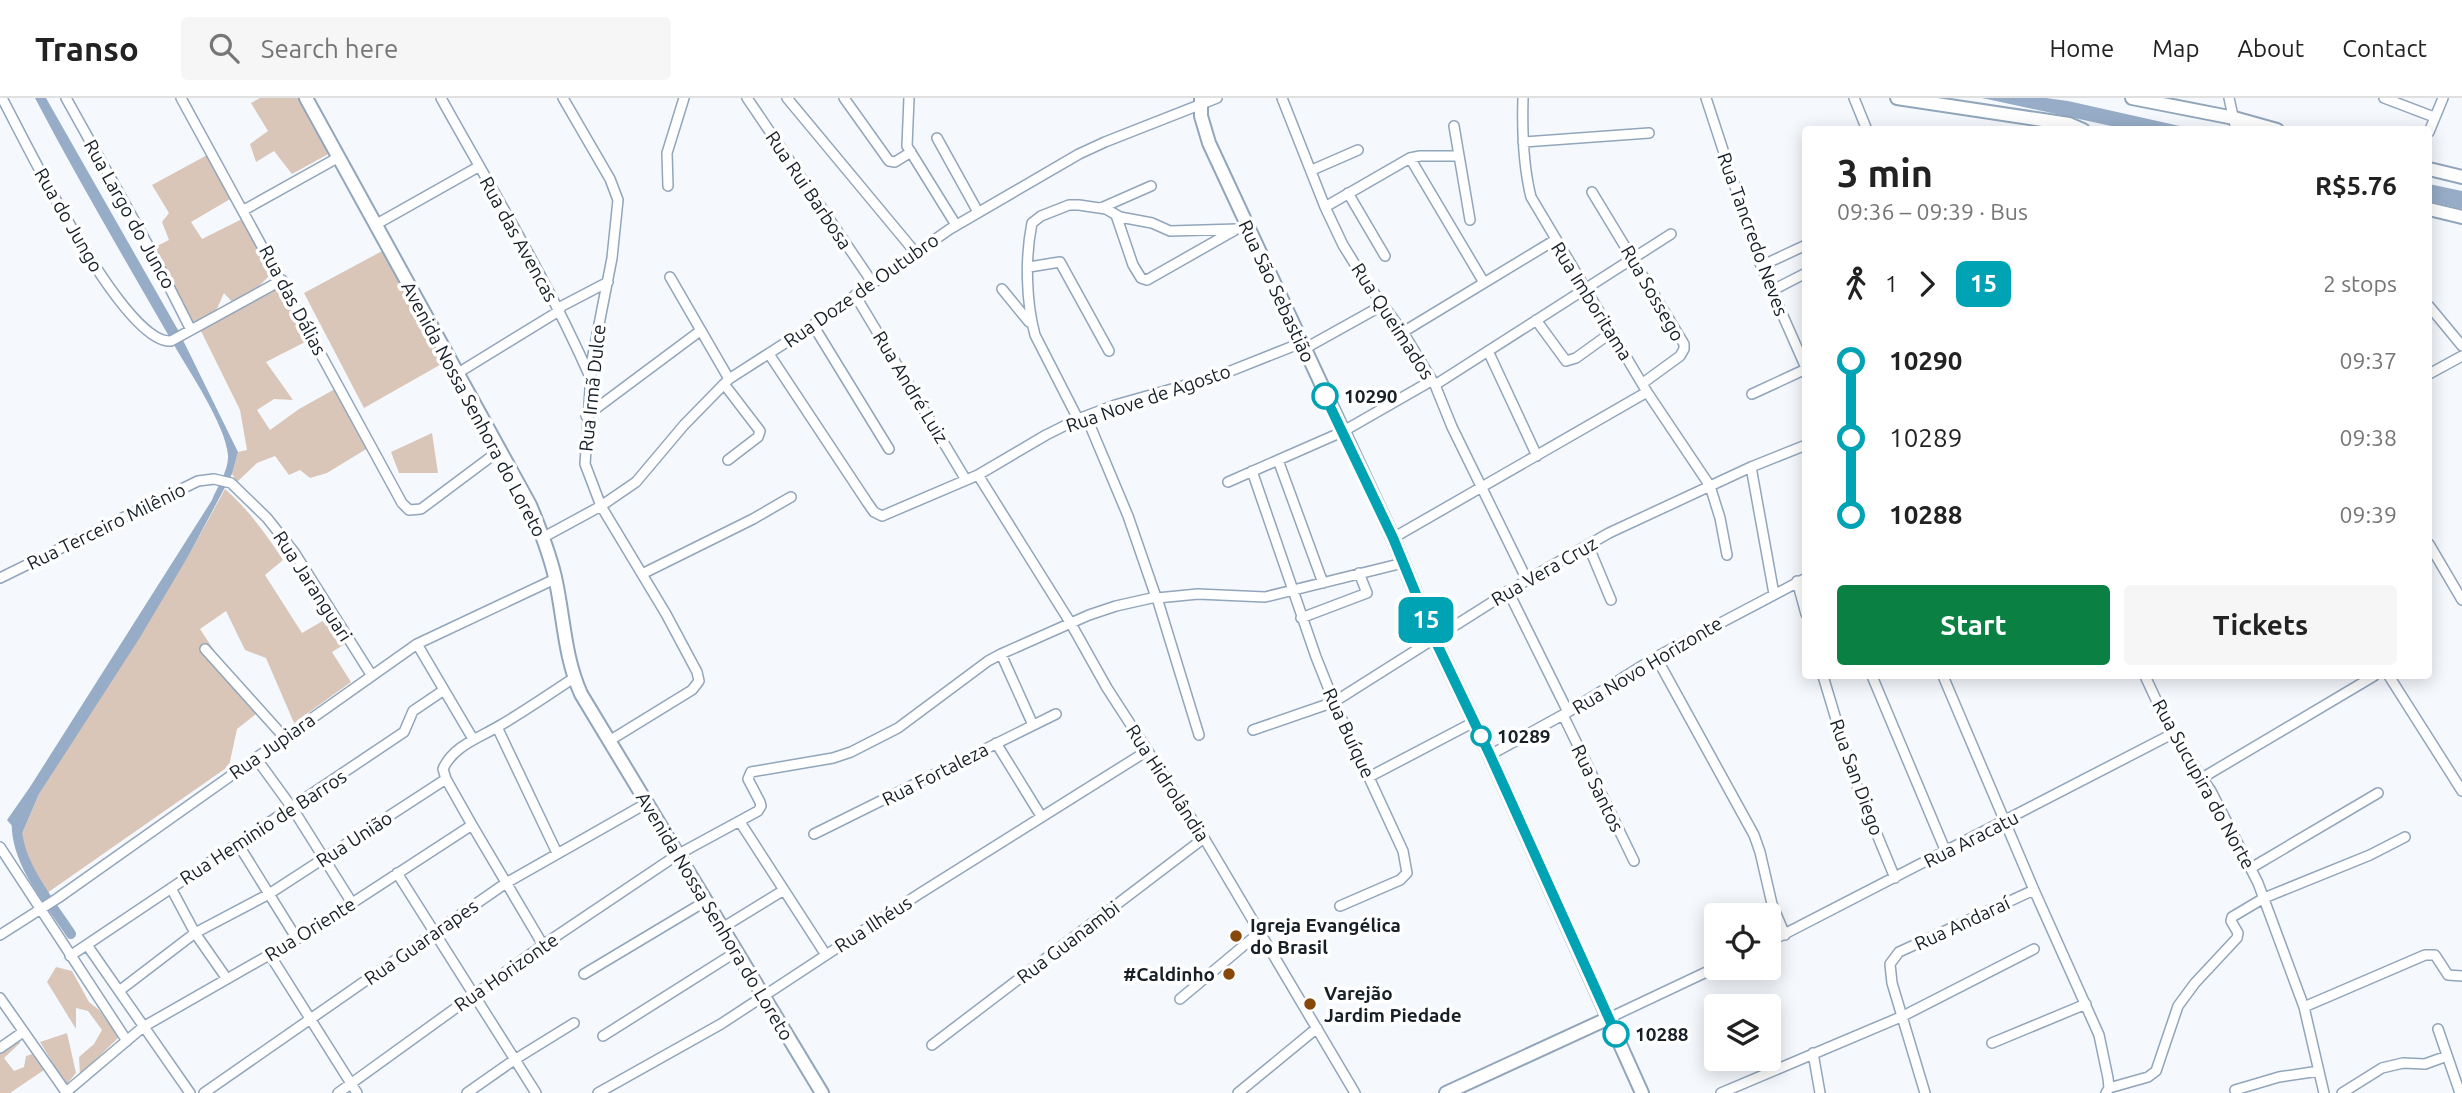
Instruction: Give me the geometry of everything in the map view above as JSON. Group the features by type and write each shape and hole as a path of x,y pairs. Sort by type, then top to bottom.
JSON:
{"street":[{"name":"Rua do Jungo","path":"2,98 104,280 129,313 149,333 164,341 171,341 188,332"},
{"name":"Rua Largo do Junco","path":"66,98 143,236 188,332"},
{"name":"Rua das Dálias","path":"181,98 402,503 409,510 421,509 500,450"},
{"name":"Avenida Nossa Senhora do Loreto","path":"306,98 530,505 544,537 555,579 566,650 574,678 677,855 822,1093"},
{"name":"Rua Irmã Dulce","path":"563,98 616,190 618,200 608,282 592,360 586,416 585,464 601,506 642,573 697,672 699,681 692,690 609,741"},
{"path":"668,186 667,153 684,98"},
{"name":"Rua Rui Barbosa","path":"747,98 872,282"},
{"path":"787,98 915,251"},
{"path":"844,98 889,161 895,162 911,152"},
{"path":"909,98 905,139 907,146 956,225"},
{"name":"Rua Doze de Outubro","path":"544,537 601,506 636,482 726,381 813,325 915,251 1088,150 1200,102 1217,98"},
{"name":"Rua Queimados","path":"1282,98 1343,245 1403,332 1433,383 1527,580"},
{"name":"Rua Imboritama","path":"1523,98 1523,142 1526,178 1531,197 1645,388 1710,486 1727,555"},
{"name":"Rua Tancredo Neves","path":"1706,98 1761,266 1802,360"},
{"path":"1854,98 1865,126"},
{"path":"1897,98 2058,126"},
{"path":"2132,98 2235,124 2229,98"},
{"path":"2384,98 2434,117"},
{"path":"2431,126 2443,98"},
{"name":"Rua das Avencas","path":"445,99 478,167 582,355 591,382"},
{"name":"Rua São Sebastião","path":"1200,102 1209,143 1242,227 1393,538 1434,638 1490,755 1642,1093"},
{"path":"1454,126 1471,220"},
{"path":"1523,142 1649,133"},
{"path":"937,138 978,212"},
{"path":"1312,170 1358,150"},
{"path":"1325,207 1409,158 1459,156"},
{"path":"244,210 339,157"},
{"path":"1409,158 1483,281"},
{"path":"375,225 478,167"},
{"path":"2432,170 2462,177"},
{"path":"1101,208 1151,186"},
{"name":"Rua Sossego","path":"1592,191 1684,349 1680,356 1645,388"},
{"path":"1348,193 1385,256"},
{"path":"1199,735 1157,597 1128,516 1082,417 1044,354 1032,327 1028,308 1032,223 1041,216 1069,205 1101,208 1170,231 1242,227"},
{"path":"2432,210 2462,217"},
{"path":"1116,215 1138,275 1144,280 1151,279 1242,227"},
{"path":"1228,482 1342,432 1433,383 1671,234"},
{"path":"1403,332 1483,281 1555,240"},
{"path":"1761,266 1802,247"},
{"path":"1029,267 1060,262 1109,351"},
{"path":"1771,291 1802,275"},
{"path":"670,278 726,381 760,431 758,437 728,460"},
{"path":"188,332 282,280"},
{"path":"458,373 559,311 558,309 570,301 608,282"},
{"path":"1002,289 1032,327"},
{"name":"Rua André Luiz","path":"855,295 966,480"},
{"name":"Rua Nove de Agosto","path":"769,354 867,502 878,516 886,516 978,475 1082,417 1218,376 1302,346 1383,305"},
{"path":"2432,310 2462,346"},
{"path":"1535,320 1566,361 1576,358 1612,332"},
{"path":"813,325 889,449"},
{"path":"586,416 700,331"},
{"path":"1488,351 1537,456"},
{"path":"2432,372 2462,356"},
{"path":"1752,394 1802,371"},
{"path":"1393,538 1537,456 1645,388"},
{"name":"Rua Vera Cruz","path":"1253,730 1334,702 1508,591 1588,545 1666,506 1802,447"},
{"path":"1278,460 1323,583"},
{"path":"1751,467 1774,594"},
{"name":"Rua Buíque","path":"1252,471 1301,618 1334,702 1403,851 1408,873 1400,880 1340,906"},
{"name":"Rua Hidrolândia","path":"978,475 1261,932 1355,1093"},
{"name":"Rua Jaranguari","path":"217,479 237,487 267,518 294,552 372,676"},
{"name":"Rua Terceiro Milênio","path":"2,574 198,481 217,479"},
{"path":"642,573 792,497"},
{"path":"1588,545 1611,600"},
{"path":"2432,549 2462,600"},
{"path":"1033,725 1001,654 1070,622 1116,606 1157,597 1198,594 1265,597 1403,563"},
{"path":"1301,618 1367,593 1359,573"},
{"name":"Rua Jupiara","path":"0,935 58,898 416,644 555,579"},
{"name":"Rua Novo Horizonte","path":"1490,755 1565,714 1656,657 1801,579"},
{"name":"Rua Santos","path":"1508,591 1634,861"},
{"path":"416,644 473,738"},
{"path":"205,649 284,737"},
{"name":"Rua Horizonte","path":"338,1093 543,945 677,855 758,811 760,802 748,779 751,772 833,758 869,744 898,728 1001,654"},
{"path":"1656,657 1754,835 1772,904 1785,935"},
{"path":"543,945 472,825 443,769 473,738 497,727 574,678"},
{"name":"Rua San Diego","path":"1824,679 1854,779 1895,878"},
{"path":"1873,679 1946,852"},
{"path":"1944,679 2099,1035 2108,1091 2153,1075 2159,1066 2178,1006 2195,983 2237,938 2238,933 2231,919 2264,898 2371,855 2405,837"},
{"name":"Rua Sucupira do Norte","path":"2146,679 2172,734 2203,778 2225,816 2264,898 2304,1007 2324,1093"},
{"path":"2203,778 2369,679"},
{"path":"2391,679 2462,791"},
{"name":"Rua Heminio de Barros","path":"79,950 404,733 413,711 444,690"},
{"name":"Rua Fortaleza","path":"814,834 1056,714"},
{"path":"1369,777 1474,722"},
{"path":"497,727 557,853"},
{"name":"Rua Aracatu","path":"1781,937 2172,734"},
{"path":"996,743 1041,816"},
{"name":"Rua Ilhéus","path":"598,1093 764,998 1041,816 1147,751"},
{"path":"256,758 293,809 352,902"},
{"name":"Rua União","path":"119,991 195,933 269,894 446,779"},
{"path":"2251,868 2378,793"},
{"name":"Rua Guararapes","path":"204,1093 506,884 647,803"},
{"path":"740,822 826,955"},
{"name":"Rua Oriente","path":"65,1093 142,1028 297,939 472,825"},
{"name":"Rua Guanambi","path":"932,1045 1203,838"},
{"path":"239,844 297,939"},
{"path":"0,847 43,908 119,991 142,1028 190,1093"},
{"path":"397,873 536,1093"},
{"path":"172,888 195,933 227,979"},
{"path":"722,929 784,890"},
{"name":"Rua Andaraí","path":"1903,1016 1889,971 1899,952 2034,890"},
{"path":"584,974 706,901"},
{"path":"1180,999 1261,932"},
{"path":"79,950 129,1039"},
{"path":"1721,1093 1903,1016 2034,950"},
{"path":"603,1036 736,952"},
{"path":"270,955 357,1093"},
{"path":"2304,1007 2426,955 2435,955 2450,976 2462,976"},
{"path":"1446,1093 1704,973"},
{"path":"0,998 65,1093"},
{"path":"1992,1043 2086,1004"},
{"path":"1903,1016 1925,1093"},
{"path":"467,1093 574,1023"},
{"path":"1238,1093 1317,1028"},
{"path":"2438,1029 2460,1093"},
{"path":"0,1048 23,1032"},
{"path":"1813,1053 1820,1093"},
{"path":"2343,1093 2382,1068 2403,1063 2425,1064 2447,1056"},
{"path":"2235,1090 2279,1077 2319,1071"}],"shaded area":[{"path":"260,98 302,98 332,152 292,174 274,151 256,162 250,144 268,131 251,103"},
{"path":"209,154 232,198 191,222 202,239 244,218 272,273 259,286 232,302 224,293 216,311 192,323 153,248 169,240 162,222 169,213 152,185"},
{"path":"384,250 445,362 364,408 304,293"},
{"path":"280,286 309,340 266,362 293,400 274,399 257,410 270,430 299,409 335,389 368,448 327,473 310,478 300,470 289,475 275,456 257,463 237,482 232,474 238,452 247,450 240,410 200,329"},
{"path":"432,433 438,473 399,473 391,452"},
{"path":"225,489 256,522 283,560 265,575 302,633 326,619 345,644 332,652 351,682 294,723 266,658 245,650 226,611 200,629 256,714 237,729 229,766 40,898 21,836 39,794 190,553"},
{"path":"56,967 72,971 89,1002 99,1010 119,1037 80,1075 79,1057 94,1044 102,1030 88,1011 76,1008 76,1029 47,982"},
{"path":"67,1033 76,1073 66,1085 40,1042"},
{"path":"19,1038 20,1043 4,1058 14,1071 24,1067 26,1056 32,1054 44,1070 10,1093 0,1093 0,1050"}],"water":[{"path":"35,98 46,98 178,330 238,452 232,474 190,553 139,639 39,794 21,836 7,820 212,500 228,461 221,429 206,399 103,222"},
{"path":"1982,98 2046,98 2068,101 2180,126 2111,126"},
{"path":"2432,185 2462,191 2462,209 2432,202"}],"waterway":[{"path":"17,818 17,834 27,864 71,934"}],"bus line":[{"name":"15","path":"1325,396 1393,538 1434,638 1616,1034"}],"place":[{"name":"10290","path":"1325,396"},
{"name":"10289","path":"1481,736"},
{"name":"Igreja Evangélica do Brasil","path":"1236,936"},
{"name":"#Caldinho","path":"1229,974"},
{"name":"Varejão Jardim Piedade","path":"1310,1004"},
{"name":"10288","path":"1616,1034"}]}
